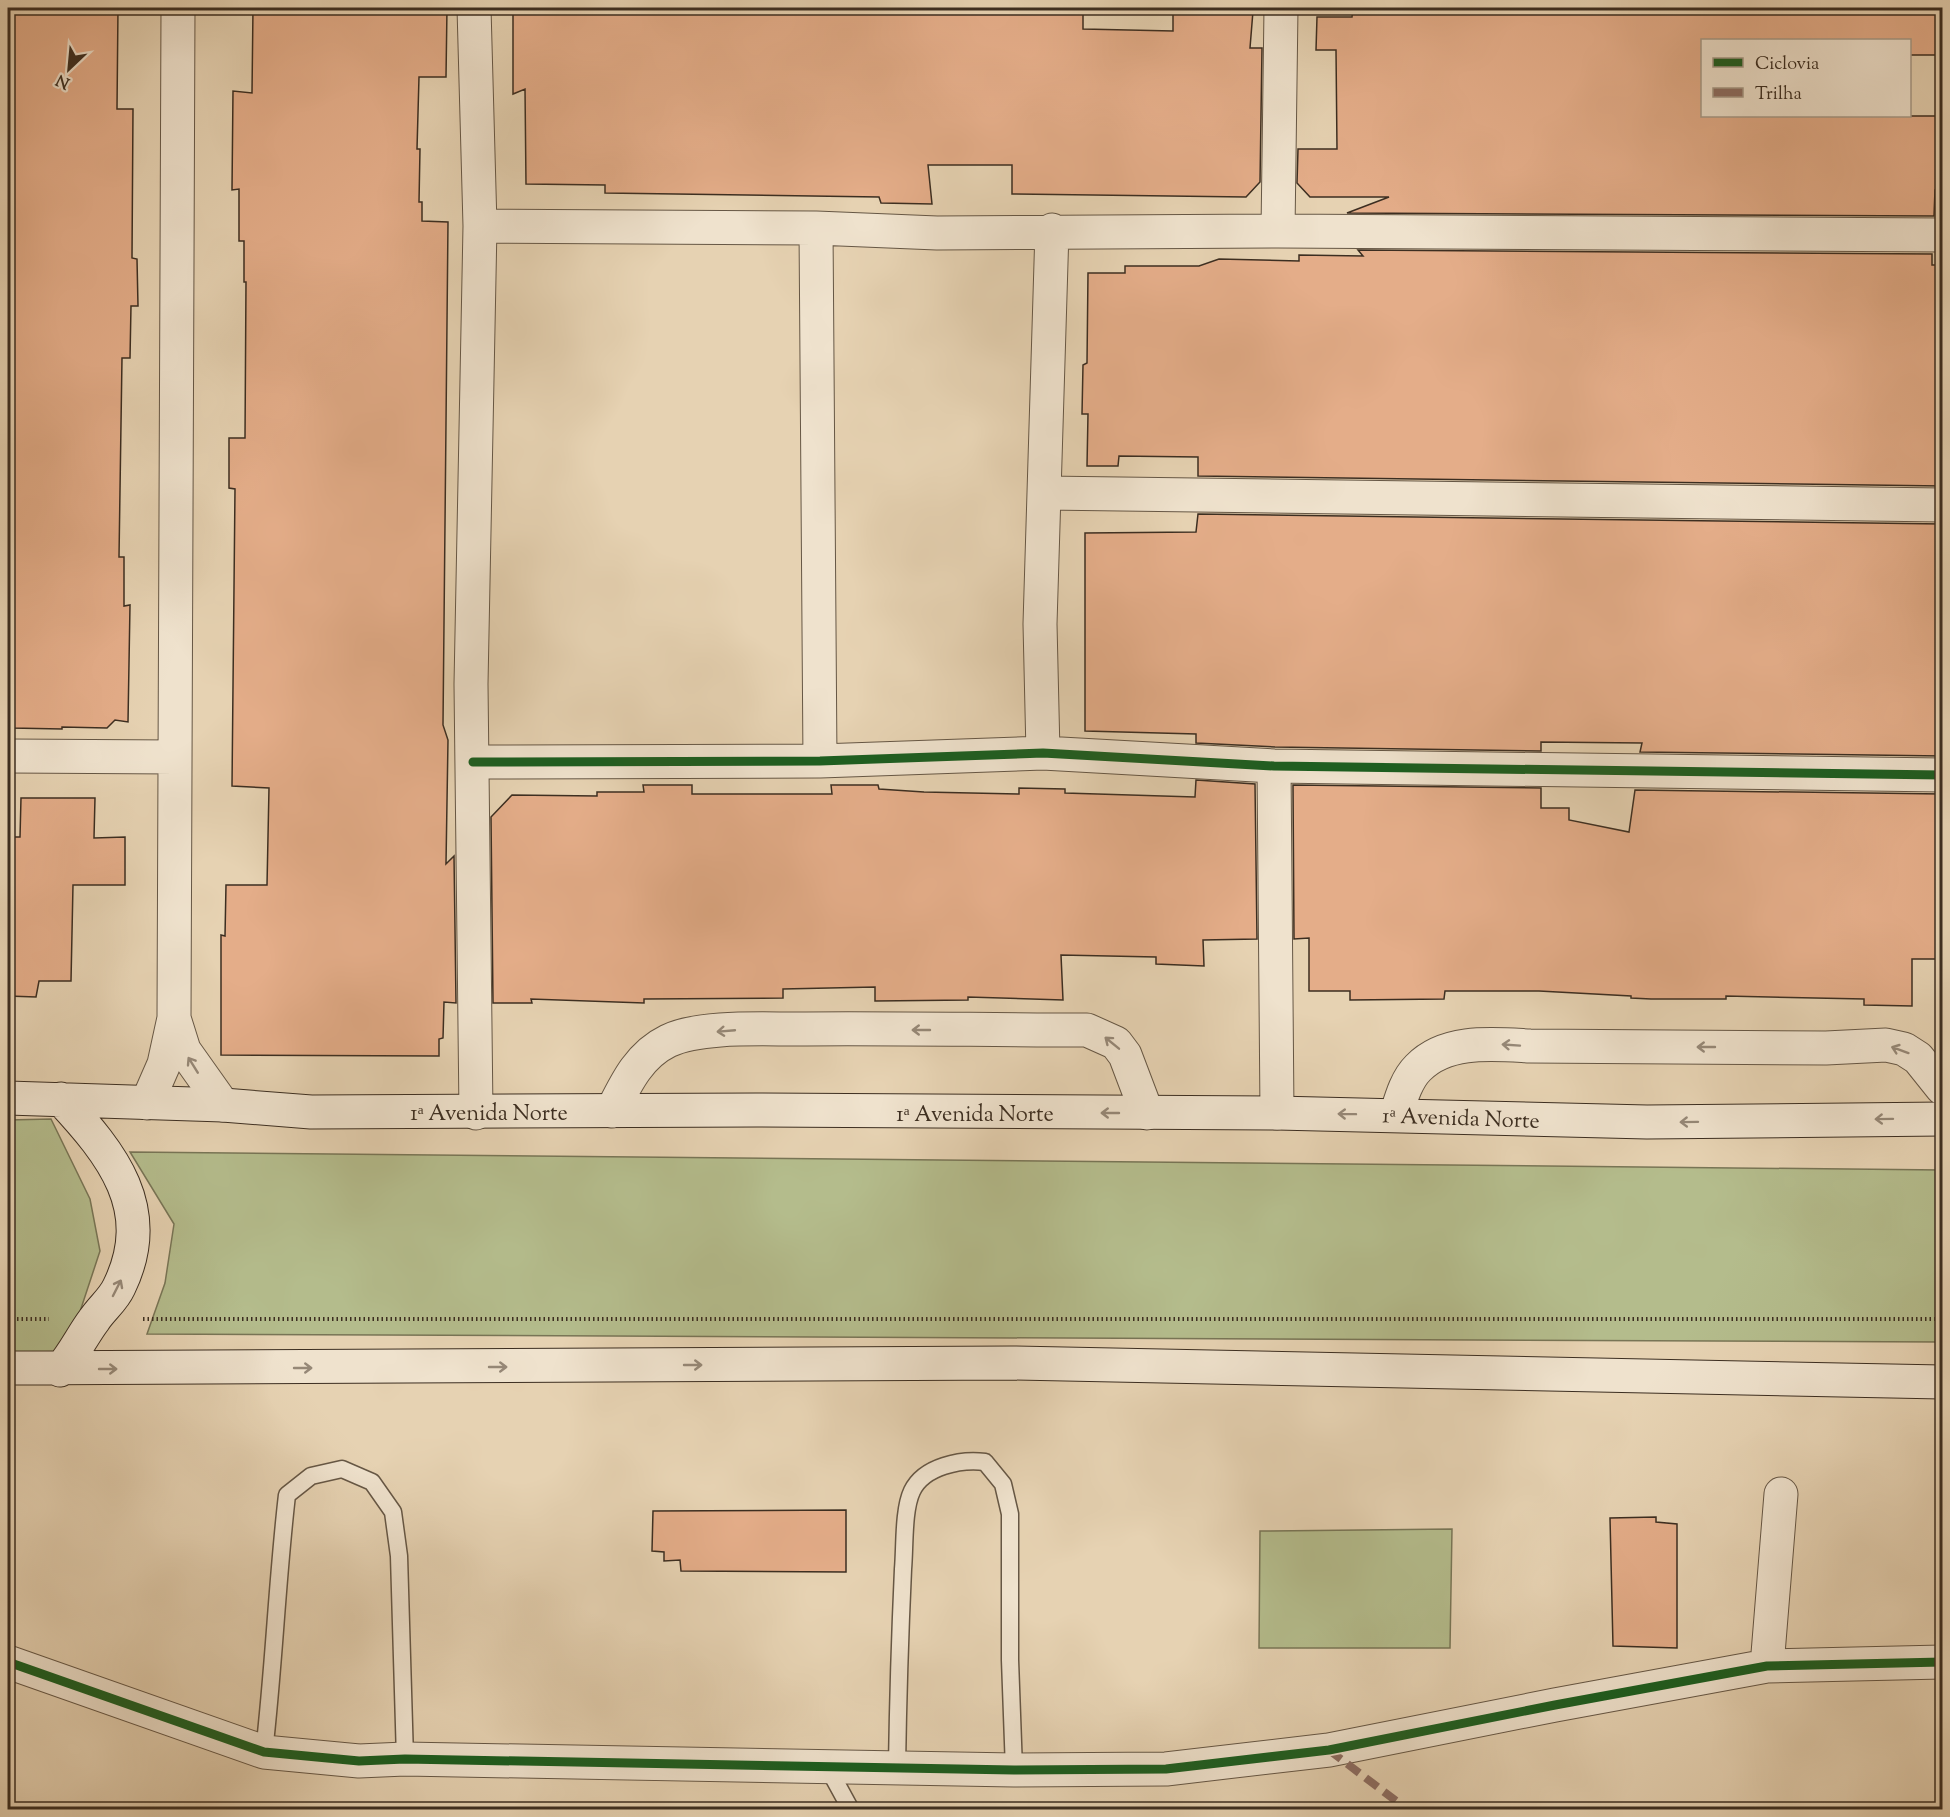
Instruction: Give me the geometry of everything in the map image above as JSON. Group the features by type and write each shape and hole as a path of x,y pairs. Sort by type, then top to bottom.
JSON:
{"street":[{"path":"147,1103 164,1064 174,1018 179,286 177,8"},
{"path":"474,8 480,226 471,684 476,1113"},
{"path":"1278,231 1281,8"},
{"path":"480,226 816,228 937,233 1052,230 1942,235"},
{"path":"816,228 820,761"},
{"path":"1042,753 1040,624 1052,230"},
{"path":"1045,494 1942,504"},
{"path":"473,762 820,761 1042,753 1274,766 1942,775"},
{"path":"8,756 175,757"},
{"path":"1274,766 1276,1113"},
{"path":"174,1018 184,1050 223,1105"},
{"path":"612,1111 635,1070 649,1054 669,1040 728,1030 840,1029 1087,1030 1116,1043 1125,1055 1147,1113"},
{"path":"1396,1114 1410,1078 1417,1068 1431,1057 1449,1049 1489,1044 1826,1048 1886,1045 1904,1049 1918,1058 1942,1088"},
{"name":"1ᵃ Avenida Norte","path":"8,1098 223,1105 311,1112 1276,1113 1396,1114 1647,1122 1942,1119"},
{"path":"60,1370 79,1347 94,1319 107,1306 119,1287 134,1232 130,1203 121,1177 109,1155 61,1099"},
{"path":"8,1368 60,1370 1012,1363 1942,1382"},
{"path":"1767,1666 1781,1494"},
{"path":"8,1662 264,1752 358,1761 405,1759 897,1766 1014,1770 1166,1769 1317,1752 1767,1666 1942,1662"}],"lane":[{"path":"897,1766 898,1673 906,1529 912,1491 928,1475 949,1464 969,1460 985,1462 1003,1484 1011,1514 1010,1660 1014,1770"},
{"path":"264,1752 273,1669 279,1561 287,1496 311,1476 342,1470 372,1482 393,1512 399,1556 405,1759"},
{"path":"827,1766 850,1809"}],"path":[{"path":"8,1319 1942,1319"}],"green space":[{"path":"51,1119 90,1199 100,1251 64,1360 8,1358 8,1120"},
{"path":"130,1152 1942,1170 1942,1342 147,1334 165,1283 174,1224"},
{"path":"1452,1529 1450,1648 1259,1648 1260,1531"}],"building":[{"path":"8,8 118,8 117,109 133,109 132,258 137,259 138,306 131,306 130,358 122,358 119,557 124,557 124,606 130,605 128,722 115,720 107,728 11,728 8,726 8,604 13,604 14,471 8,471"},
{"path":"253,8 447,8 446,77 419,77 417,149 420,149 419,202 422,202 422,221 448,222 443,725 448,740 446,864 454,856 456,1003 444,1002 443,1038 439,1039 439,1056 221,1055 221,935 225,936 226,885 267,885 269,788 232,786 235,489 229,488 229,438 245,438 246,282 244,282 244,241 239,241 239,189 232,190 233,91 252,93"},
{"path":"513,8 1083,8 1083,29 1173,31 1173,8 1248,8 1248,11 1253,11 1250,48 1262,48 1260,182 1246,197 1012,194 1012,165 928,165 932,204 881,203 879,197 605,193 605,185 526,184 525,89 513,94"},
{"path":"1353,8 1942,8 1942,55 1911,55 1911,39 1701,39 1701,117 1937,116 1937,155 1942,155 1942,190 1935,190 1934,216 1347,213 1389,197 1310,197 1297,183 1298,149 1337,149 1336,50 1316,50 1317,17 1352,17"},
{"path":"1358,250 1932,254 1932,265 1942,265 1942,486 1198,476 1198,457 1119,456 1118,466 1087,466 1088,414 1082,414 1083,365 1087,363 1088,273 1125,273 1125,266 1199,266 1219,259 1299,261 1299,255 1363,256"},
{"path":"1198,514 1942,524 1942,756 1640,752 1642,743 1541,742 1541,751 1275,747 1196,743 1196,734 1085,731 1085,533 1196,532"},
{"path":"1196,780 1255,784 1257,939 1203,940 1204,966 1156,964 1156,957 1061,955 1063,1000 968,997 968,1000 875,1001 875,987 783,989 783,998 644,999 644,1003 531,999 532,1003 493,1003 491,817 512,795 597,796 597,792 644,792 643,785 692,785 692,794 832,794 831,785 878,785 879,789 924,792 1019,794 1019,788 1065,789 1065,793 1195,797"},
{"path":"1293,785 1541,788 1541,808 1569,808 1569,820 1629,832 1635,790 1942,794 1942,959 1912,959 1912,1006 1864,1005 1864,999 1726,996 1726,999 1651,999 1539,991 1445,991 1444,999 1350,1000 1350,991 1309,991 1309,938 1294,939"},
{"path":"21,798 95,798 94,838 125,837 125,885 73,885 71,981 39,981 36,997 8,996 8,855 14,856 14,837 20,837"},
{"path":"846,1510 846,1572 681,1571 680,1560 664,1561 664,1552 652,1551 653,1511"},
{"path":"1656,1517 1656,1522 1677,1524 1677,1648 1613,1646 1610,1518"}],"marked path":[{"path":"1329,1750 1408,1810"}],"cycle path":[{"path":"473,762 820,761 1043,753 1274,766 1942,775"},
{"path":"8,1662 264,1752 359,1761 405,1759 1014,1770 1166,1769 1329,1750 1767,1666 1942,1662"}]}
